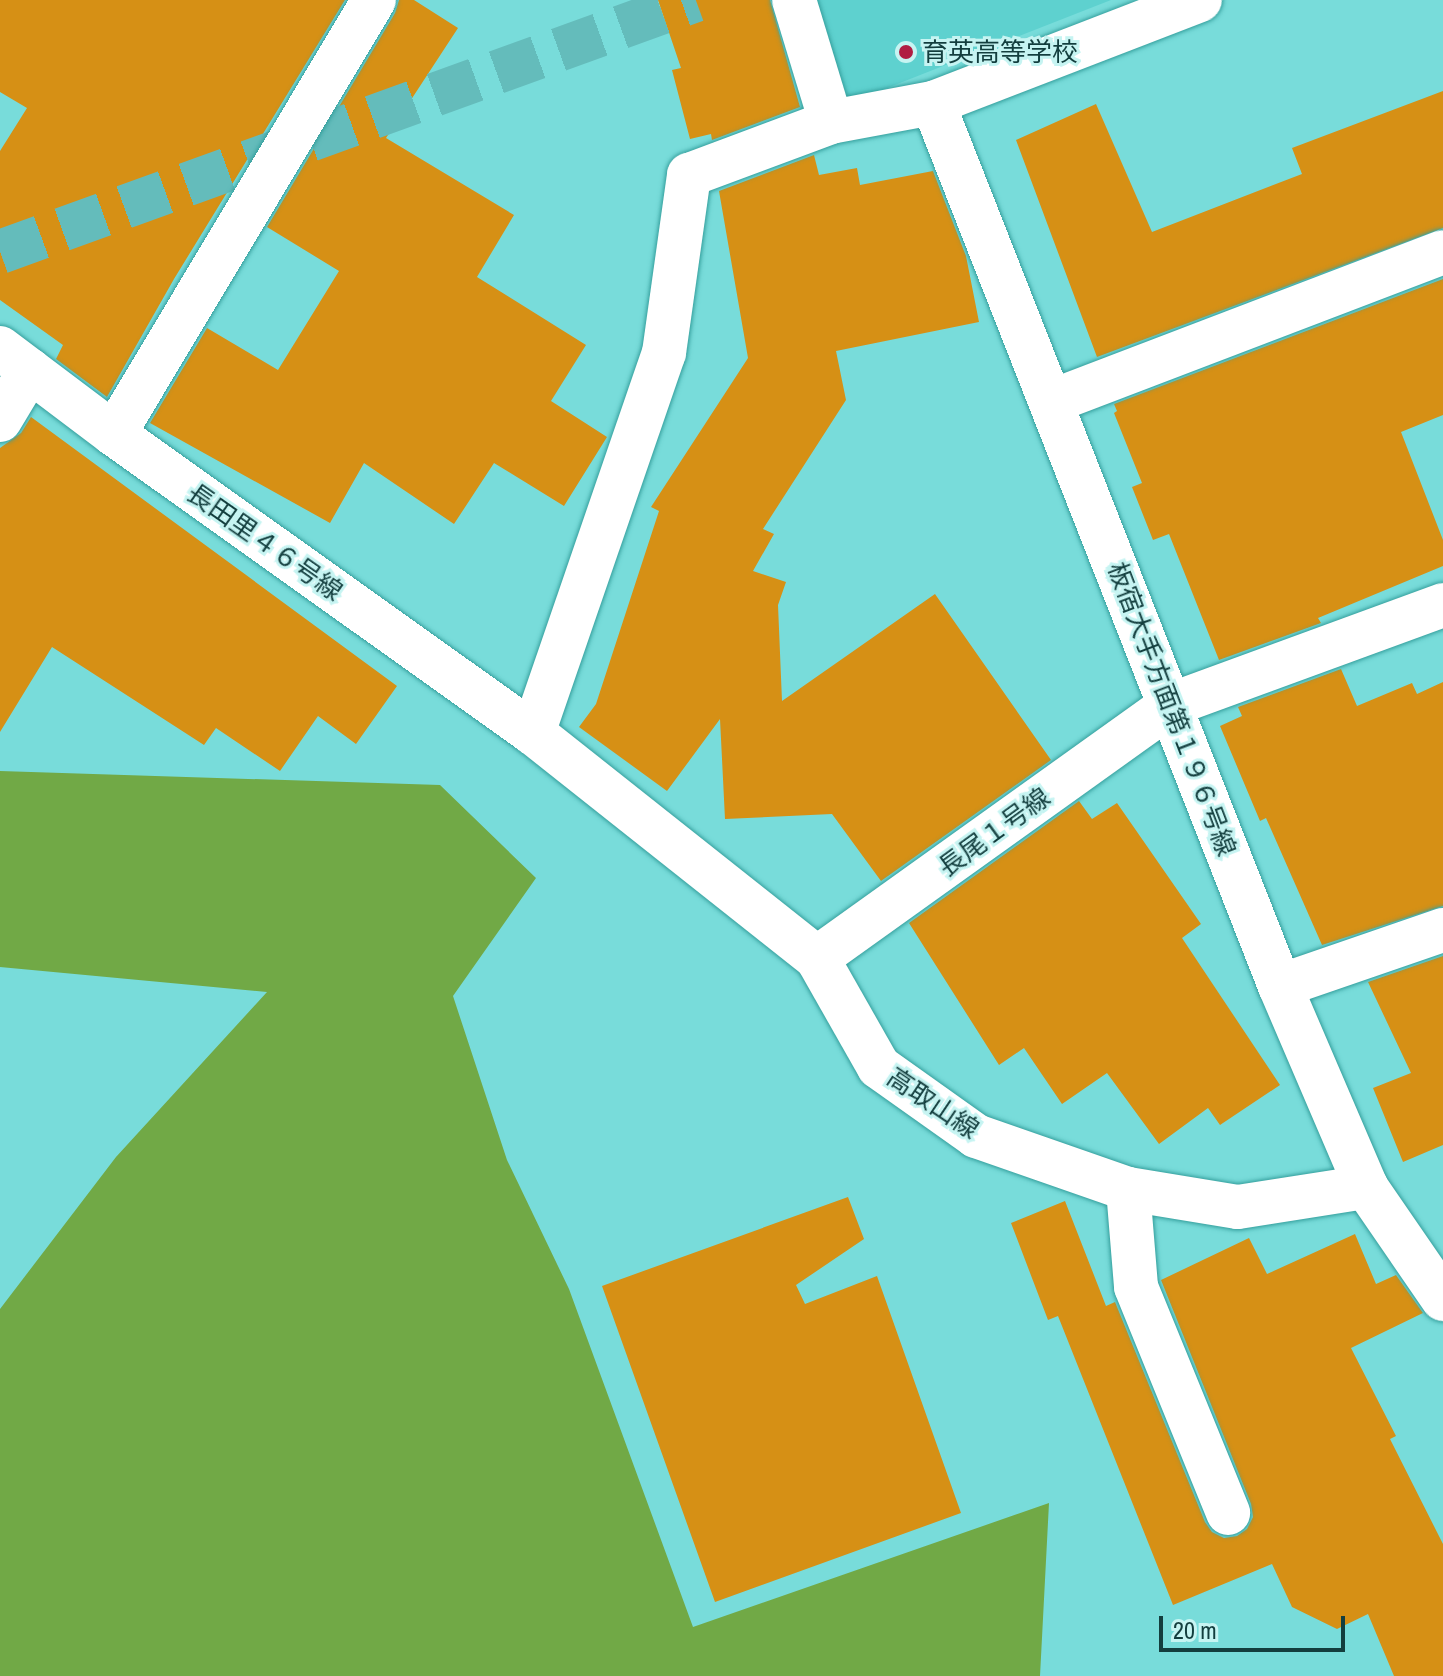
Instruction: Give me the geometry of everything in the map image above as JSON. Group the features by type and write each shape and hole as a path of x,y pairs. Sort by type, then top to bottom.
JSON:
{"street":[{"path":"114,434 374,0"},
{"path":"794,0 831,122"},
{"path":"533,733 664,353 689,175 831,122 933,103 1200,0"},
{"name":"板宿大手方面第１９６号線","path":"933,103 1053,401 1280,986 1366,1187 1443,1299"},
{"path":"1053,401 1443,252"},
{"path":"0,420 15,359"},
{"name":"長田里４６号線","path":"15,359 114,434 533,733"},
{"name":"長尾１号線","path":"817,958 1170,705 1443,605"},
{"name":"高取山線","path":"533,733 817,958 879,1067 976,1136 1128,1189 1238,1207 1366,1187"},
{"path":"1280,986 1443,930"},
{"path":"1128,1189 1136,1287 1228,1513"}],"shaded area":[{"name":"育英高等学校","path":"816,0 1111,0 849,103"}],"green space":[{"path":"0,771 440,785 536,878 453,996 507,1160 569,1289 693,1627 1049,1503 1040,1676 0,1676 0,1309 116,1157 267,992 0,967"}],"building":[{"path":"0,0 345,0 174,279 107,397 56,359 63,345 0,300 0,151 27,108 0,92"},
{"path":"399,0 414,0 458,28 386,138 514,215 477,277 586,345 551,401 607,437 564,506 494,463 454,524 364,463 330,523 150,423 207,328 278,370 339,271 267,227 395,13"},
{"path":"658,0 770,0 800,107 712,140 711,134 690,139 672,70 681,68"},
{"path":"1443,91 1443,228 1097,357 1016,140 1096,104 1152,232 1302,174 1292,148"},
{"path":"814,155 819,175 857,168 860,185 933,171 966,256 979,322 836,351 846,400 763,529 774,534 753,571 786,582 778,605 782,701 935,594 1051,760 881,881 832,814 725,819 720,719 667,791 579,727 596,704 659,511 651,507 748,358 719,191"},
{"path":"1443,279 1443,415 1401,432 1443,540 1443,566 1318,618 1321,623 1219,660 1169,534 1153,540 1132,487 1142,483 1114,413 1117,411 1114,404"},
{"path":"31,417 397,686 356,744 318,716 280,771 216,728 204,745 52,647 0,732 0,448 21,433"},
{"path":"1341,669 1357,706 1412,683 1417,694 1443,682 1443,906 1322,945 1266,818 1260,821 1220,726 1242,716 1238,707"},
{"path":"1079,801 1092,819 1117,803 1201,924 1182,938 1280,1085 1220,1125 1208,1108 1159,1144 1107,1073 1062,1104 1024,1048 999,1065 909,923"},
{"path":"1443,956 1443,1145 1403,1162 1373,1088 1411,1073 1368,982"},
{"path":"848,1197 864,1239 796,1285 805,1304 877,1276 961,1513 715,1602 602,1286"},
{"path":"1065,1201 1106,1306 1115,1302 1205,1522 1212,1532 1224,1538 1237,1536 1247,1529 1253,1517 1251,1504 1161,1280 1249,1238 1267,1274 1355,1234 1376,1284 1396,1275 1423,1313 1351,1348 1396,1436 1390,1439 1443,1544 1443,1676 1394,1676 1368,1614 1337,1629 1292,1607 1272,1564 1173,1605 1058,1316 1048,1320 1011,1223"}],"tunnel":[{"path":"0,252 696,0"}],"place":[{"name":"育英高等学校","path":"906,52"}]}
